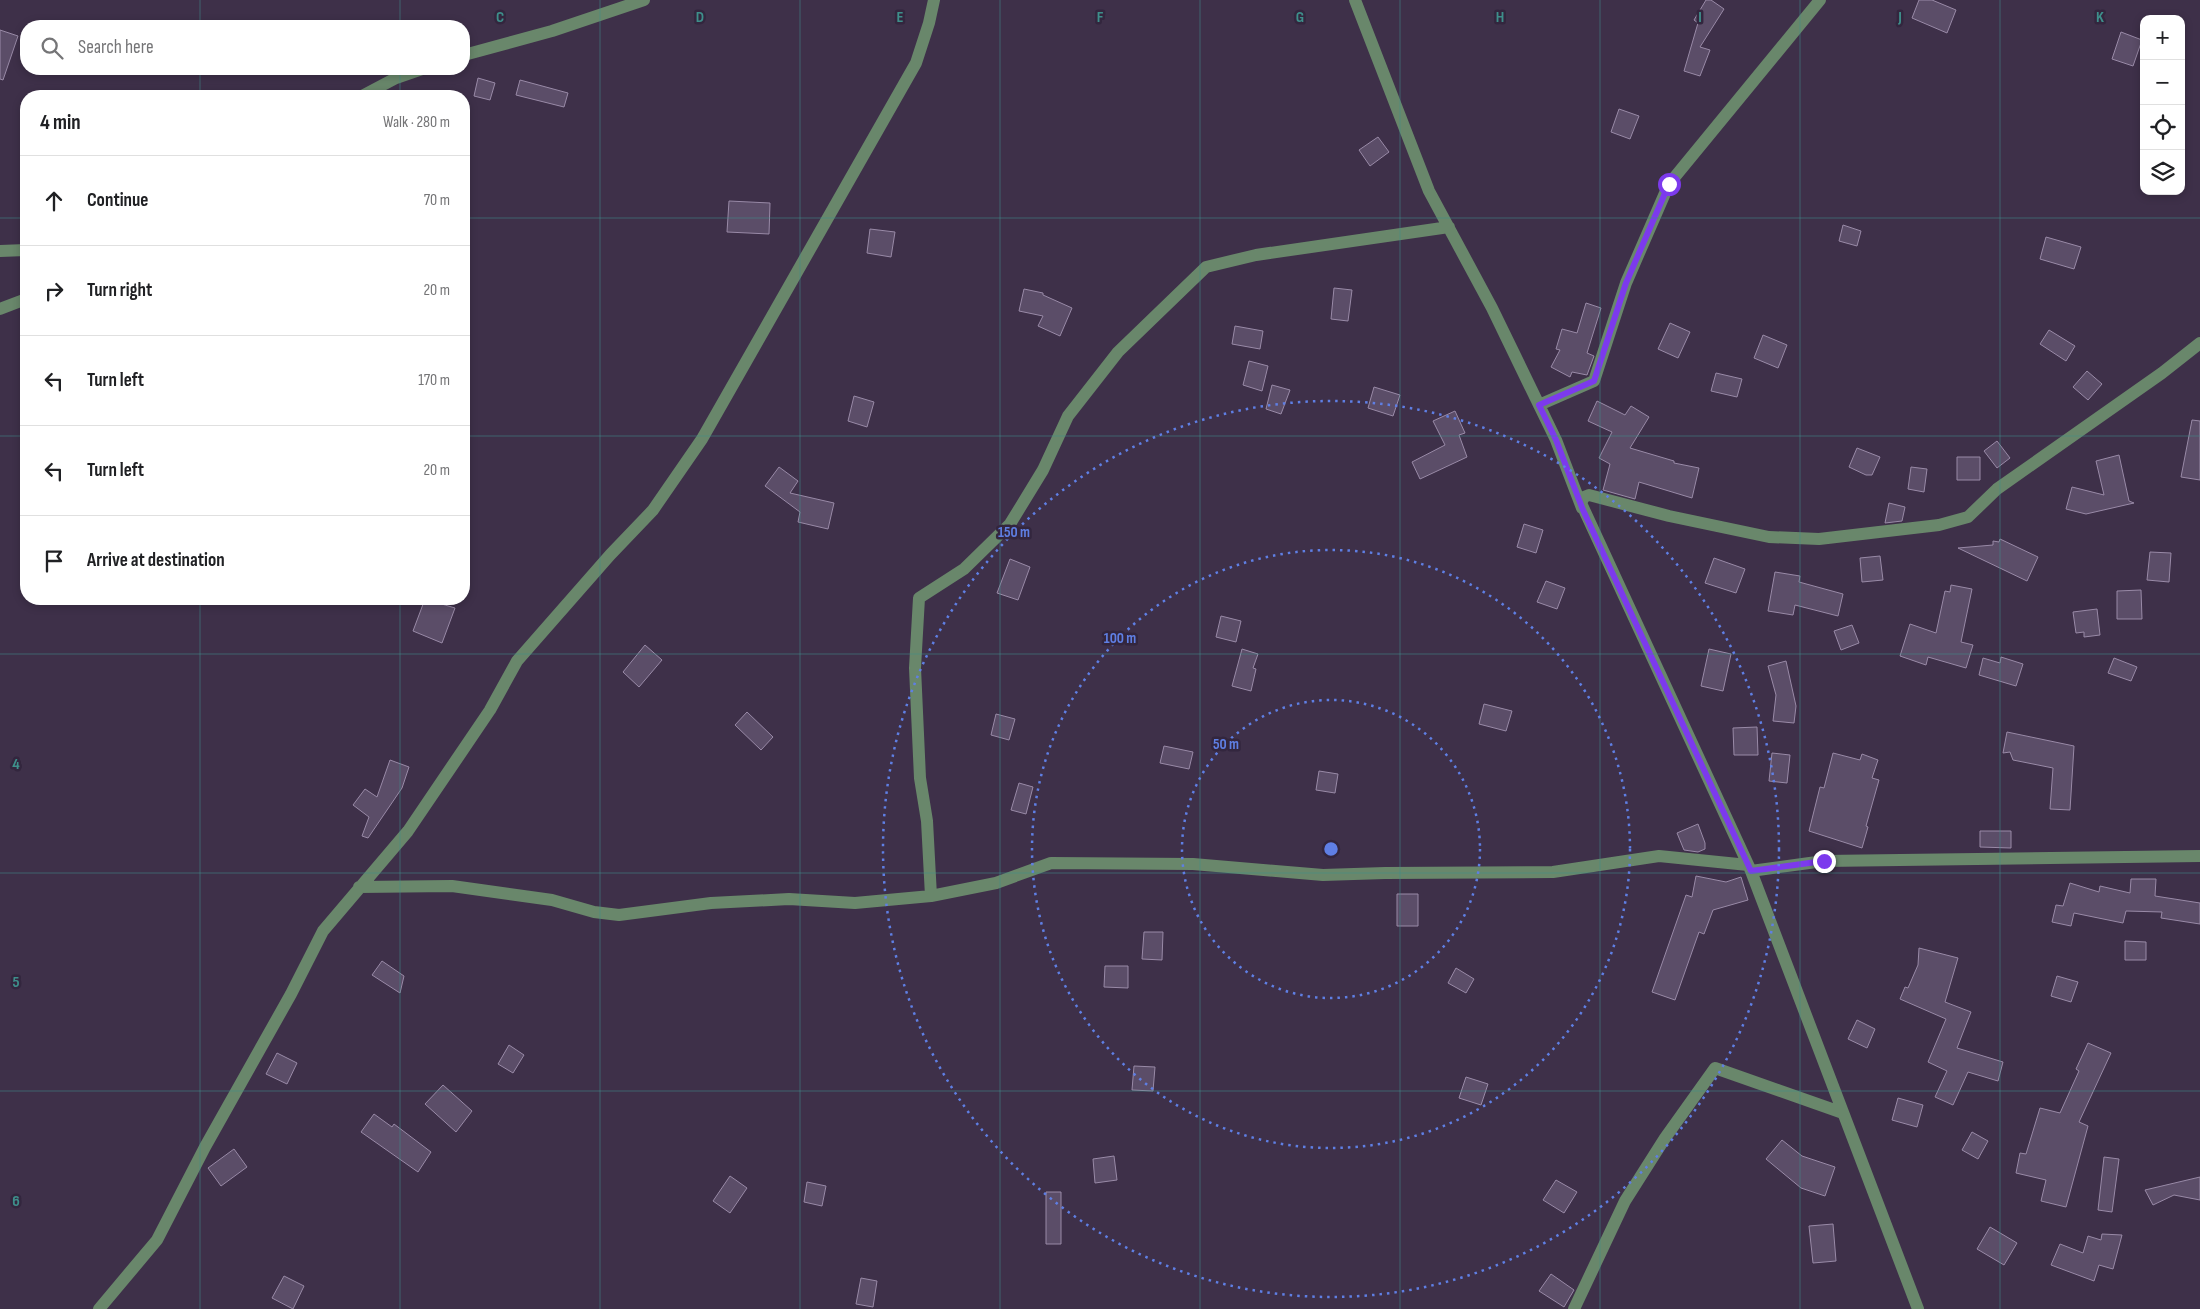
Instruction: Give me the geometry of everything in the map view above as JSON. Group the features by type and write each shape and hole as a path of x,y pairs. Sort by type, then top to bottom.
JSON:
{"street":[{"path":"470,54 552,31 644,0"},
{"path":"100,1309 157,1240 205,1147 286,1002 323,931 408,831 424,809 490,710 517,661 610,555 653,510 702,439 916,63 930,23 934,0"},
{"path":"1355,0 1429,191 1492,308 1556,440 1583,510 1749,868 1918,1309"},
{"path":"1539,405 1594,381 1626,283 1669,184 1820,0"},
{"path":"373,90 405,75"},
{"path":"931,896 927,821 920,778 916,686 919,598 964,569 1010,524 1043,470 1068,416 1118,352 1206,267 1256,255 1449,227"},
{"path":"0,251 20,250"},
{"path":"0,309 20,301"},
{"path":"1583,510 1581,503 1584,497 1590,494 1669,516 1769,537 1818,540 1939,525 1968,518 1997,489 2162,373 2200,343"},
{"path":"359,887 452,886 552,900 594,912 618,915 711,903 789,899 855,903 931,896 996,883 1051,863 1193,864 1322,875 1385,872 1553,872 1659,856 1749,868 1824,861 2200,856"},
{"path":"1574,1309 1625,1201 1665,1138 1715,1068 1843,1113"}],"building":[{"path":"1706,0 1711,0 1724,9 1700,47 1710,50 1700,76 1684,71 1698,23 1694,20"},
{"path":"1919,0 1932,0 1956,10 1947,33 1912,18"},
{"path":"0,30 18,36 3,80 0,79"},
{"path":"2121,32 2140,39 2140,46 2133,66 2112,59"},
{"path":"478,78 495,83 490,100 474,96"},
{"path":"520,80 568,93 564,107 516,95"},
{"path":"1619,109 1639,116 1630,139 1611,132"},
{"path":"1378,137 1389,152 1370,166 1359,150"},
{"path":"729,201 770,203 769,234 727,232"},
{"path":"1843,225 1861,231 1857,246 1839,241"},
{"path":"870,229 895,232 891,257 867,253"},
{"path":"2046,237 2081,247 2074,269 2040,259"},
{"path":"1334,288 1352,290 1348,321 1331,319"},
{"path":"1024,289 1043,293 1043,295 1072,308 1060,336 1038,326 1043,316 1019,311"},
{"path":"1586,303 1601,308 1587,353 1594,356 1587,375 1572,372 1570,377 1551,367 1560,350 1556,349 1562,329 1577,333"},
{"path":"1670,323 1690,332 1678,358 1658,349"},
{"path":"1235,326 1263,331 1260,349 1232,344"},
{"path":"2049,330 2075,346 2066,361 2040,344"},
{"path":"1763,335 1787,345 1778,368 1754,358"},
{"path":"1249,361 1268,366 1262,391 1243,385"},
{"path":"2087,371 2102,384 2088,400 2073,387"},
{"path":"1716,373 1742,379 1737,397 1711,391"},
{"path":"1272,385 1290,390 1281,414 1266,409"},
{"path":"1374,387 1400,395 1393,416 1368,408"},
{"path":"854,396 874,402 867,427 848,421"},
{"path":"1597,401 1625,415 1631,406 1649,417 1630,448 1674,461 1674,463 1699,468 1692,498 1639,482 1635,499 1603,490 1610,464 1599,458 1612,432 1588,421"},
{"path":"1455,411 1465,433 1459,435 1467,457 1420,479 1412,462 1445,445 1433,421"},
{"path":"2192,420 2200,421 2200,480 2181,477"},
{"path":"1997,441 2010,458 1997,468 1984,451"},
{"path":"1857,448 1880,457 1872,475 1866,475 1849,467"},
{"path":"2119,455 2129,501 2134,503 2086,514 2066,509 2072,487 2104,495 2096,461"},
{"path":"1957,457 1980,457 1980,480 1957,480"},
{"path":"779,467 798,481 790,493 834,503 828,529 798,522 800,512 765,486"},
{"path":"1911,467 1927,469 1924,492 1908,489"},
{"path":"1889,503 1905,507 1902,521 1885,523"},
{"path":"1524,524 1543,530 1536,553 1517,547"},
{"path":"2000,539 2038,557 2027,581 1958,548 1993,545 1993,541 1999,542"},
{"path":"2150,552 2171,553 2169,582 2147,580"},
{"path":"1880,556 1883,580 1862,582 1860,558"},
{"path":"1714,558 1745,569 1736,593 1705,583"},
{"path":"1010,559 1030,567 1018,600 997,593"},
{"path":"1775,572 1800,576 1799,582 1843,594 1838,616 1795,605 1793,615 1768,611"},
{"path":"1546,581 1565,588 1557,609 1537,602"},
{"path":"1951,585 1972,589 1961,642 1973,645 1966,668 1928,657 1926,665 1900,656 1910,624 1936,633 1945,591 1950,592"},
{"path":"2141,590 2142,619 2117,619 2117,591"},
{"path":"423,605 445,605 455,608 442,643 413,631"},
{"path":"2097,609 2100,635 2084,637 2084,632 2076,633 2073,612"},
{"path":"1221,616 1241,621 1236,642 1216,637"},
{"path":"1852,625 1859,643 1841,650 1834,631"},
{"path":"645,645 662,660 639,687 623,672"},
{"path":"1242,649 1258,654 1253,668 1256,669 1251,691 1232,686"},
{"path":"1709,649 1731,654 1723,691 1701,686"},
{"path":"2001,657 2023,664 2016,686 1979,675 1983,658 2000,663"},
{"path":"2114,658 2137,667 2131,681 2108,673"},
{"path":"1786,661 1796,706 1794,723 1773,721 1776,695 1768,666"},
{"path":"1484,704 1512,711 1506,731 1479,724"},
{"path":"747,712 773,737 761,750 735,725"},
{"path":"996,714 1015,719 1009,740 991,735"},
{"path":"1757,727 1758,755 1734,755 1733,728"},
{"path":"2007,732 2074,746 2070,810 2050,809 2053,768 2013,760 2010,752 2003,753"},
{"path":"1164,746 1193,752 1189,769 1160,763"},
{"path":"1772,753 1790,755 1787,783 1769,781"},
{"path":"1833,753 1860,760 1862,754 1878,760 1872,778 1879,780 1862,848 1809,831 1820,787 1824,788"},
{"path":"390,760 409,767 402,788 368,838 362,836 369,817 353,805 365,789 377,797"},
{"path":"1319,771 1338,774 1335,793 1316,790"},
{"path":"1019,783 1033,787 1026,814 1011,810"},
{"path":"1698,824 1705,843 1705,849 1698,852 1684,850 1677,833"},
{"path":"1980,831 2011,831 2011,848 1980,847"},
{"path":"1696,876 1726,882 1741,877 1748,900 1713,910 1704,934 1699,932 1675,1000 1652,992 1686,895 1692,897"},
{"path":"2131,879 2156,879 2155,896 2200,903 2200,924 2161,918 2162,912 2126,911 2123,923 2074,913 2071,926 2052,922 2056,905 2063,906 2070,883 2099,892 2100,886 2130,893"},
{"path":"1397,894 1418,894 1418,926 1397,926"},
{"path":"1144,932 1163,932 1162,960 1142,959"},
{"path":"2125,941 2146,942 2146,960 2125,960"},
{"path":"1919,948 1958,958 1945,1002 1971,1012 1957,1048 2003,1062 1998,1081 1968,1072 1953,1105 1935,1097 1947,1071 1928,1062 1946,1019 1900,999 1905,987 1908,988 1918,965"},
{"path":"382,961 404,976 400,993 372,975"},
{"path":"1105,966 1128,966 1128,988 1104,987"},
{"path":"1456,968 1474,979 1466,993 1448,983"},
{"path":"2057,976 2078,982 2071,1002 2051,996"},
{"path":"1857,1020 1875,1029 1867,1048 1848,1039"},
{"path":"2088,1043 2111,1053 2079,1122 2088,1126 2066,1207 2041,1201 2046,1180 2016,1173 2020,1153 2026,1154 2040,1108 2060,1113 2079,1071 2076,1069"},
{"path":"509,1045 524,1055 513,1073 498,1064"},
{"path":"277,1053 297,1063 287,1084 266,1074"},
{"path":"1134,1066 1155,1067 1153,1091 1132,1090"},
{"path":"1466,1077 1488,1084 1481,1105 1459,1098"},
{"path":"443,1085 472,1111 456,1132 425,1104"},
{"path":"1898,1098 1923,1105 1917,1127 1892,1120"},
{"path":"374,1114 392,1127 394,1124 431,1152 418,1172 361,1132"},
{"path":"1972,1132 1988,1141 1978,1159 1962,1150"},
{"path":"1782,1140 1802,1156 1835,1167 1825,1196 1801,1188 1766,1159"},
{"path":"234,1149 247,1167 221,1186 208,1168"},
{"path":"1114,1156 1117,1180 1095,1183 1093,1159"},
{"path":"2104,1157 2119,1159 2112,1212 2098,1210"},
{"path":"730,1176 747,1188 730,1213 713,1201"},
{"path":"2200,1177 2200,1200 2174,1195 2153,1205 2145,1190"},
{"path":"1556,1180 1577,1192 1564,1213 1543,1200"},
{"path":"807,1182 826,1186 822,1206 804,1202"},
{"path":"1046,1192 1061,1192 1061,1244 1046,1244"},
{"path":"1833,1224 1836,1261 1813,1263 1809,1226"},
{"path":"1990,1227 2017,1243 2004,1265 1977,1249"},
{"path":"2102,1234 2122,1235 2113,1269 2099,1265 2094,1281 2051,1265 2060,1244 2083,1253 2088,1236 2101,1240"},
{"path":"1551,1274 1574,1290 1564,1307 1539,1291"},
{"path":"284,1276 304,1286 293,1309 272,1298"},
{"path":"861,1278 877,1281 873,1307 856,1304"}],"route":[{"path":"1669,184 1626,283 1594,381 1539,405 1556,440 1583,510 1751,871 1824,861"}]}
